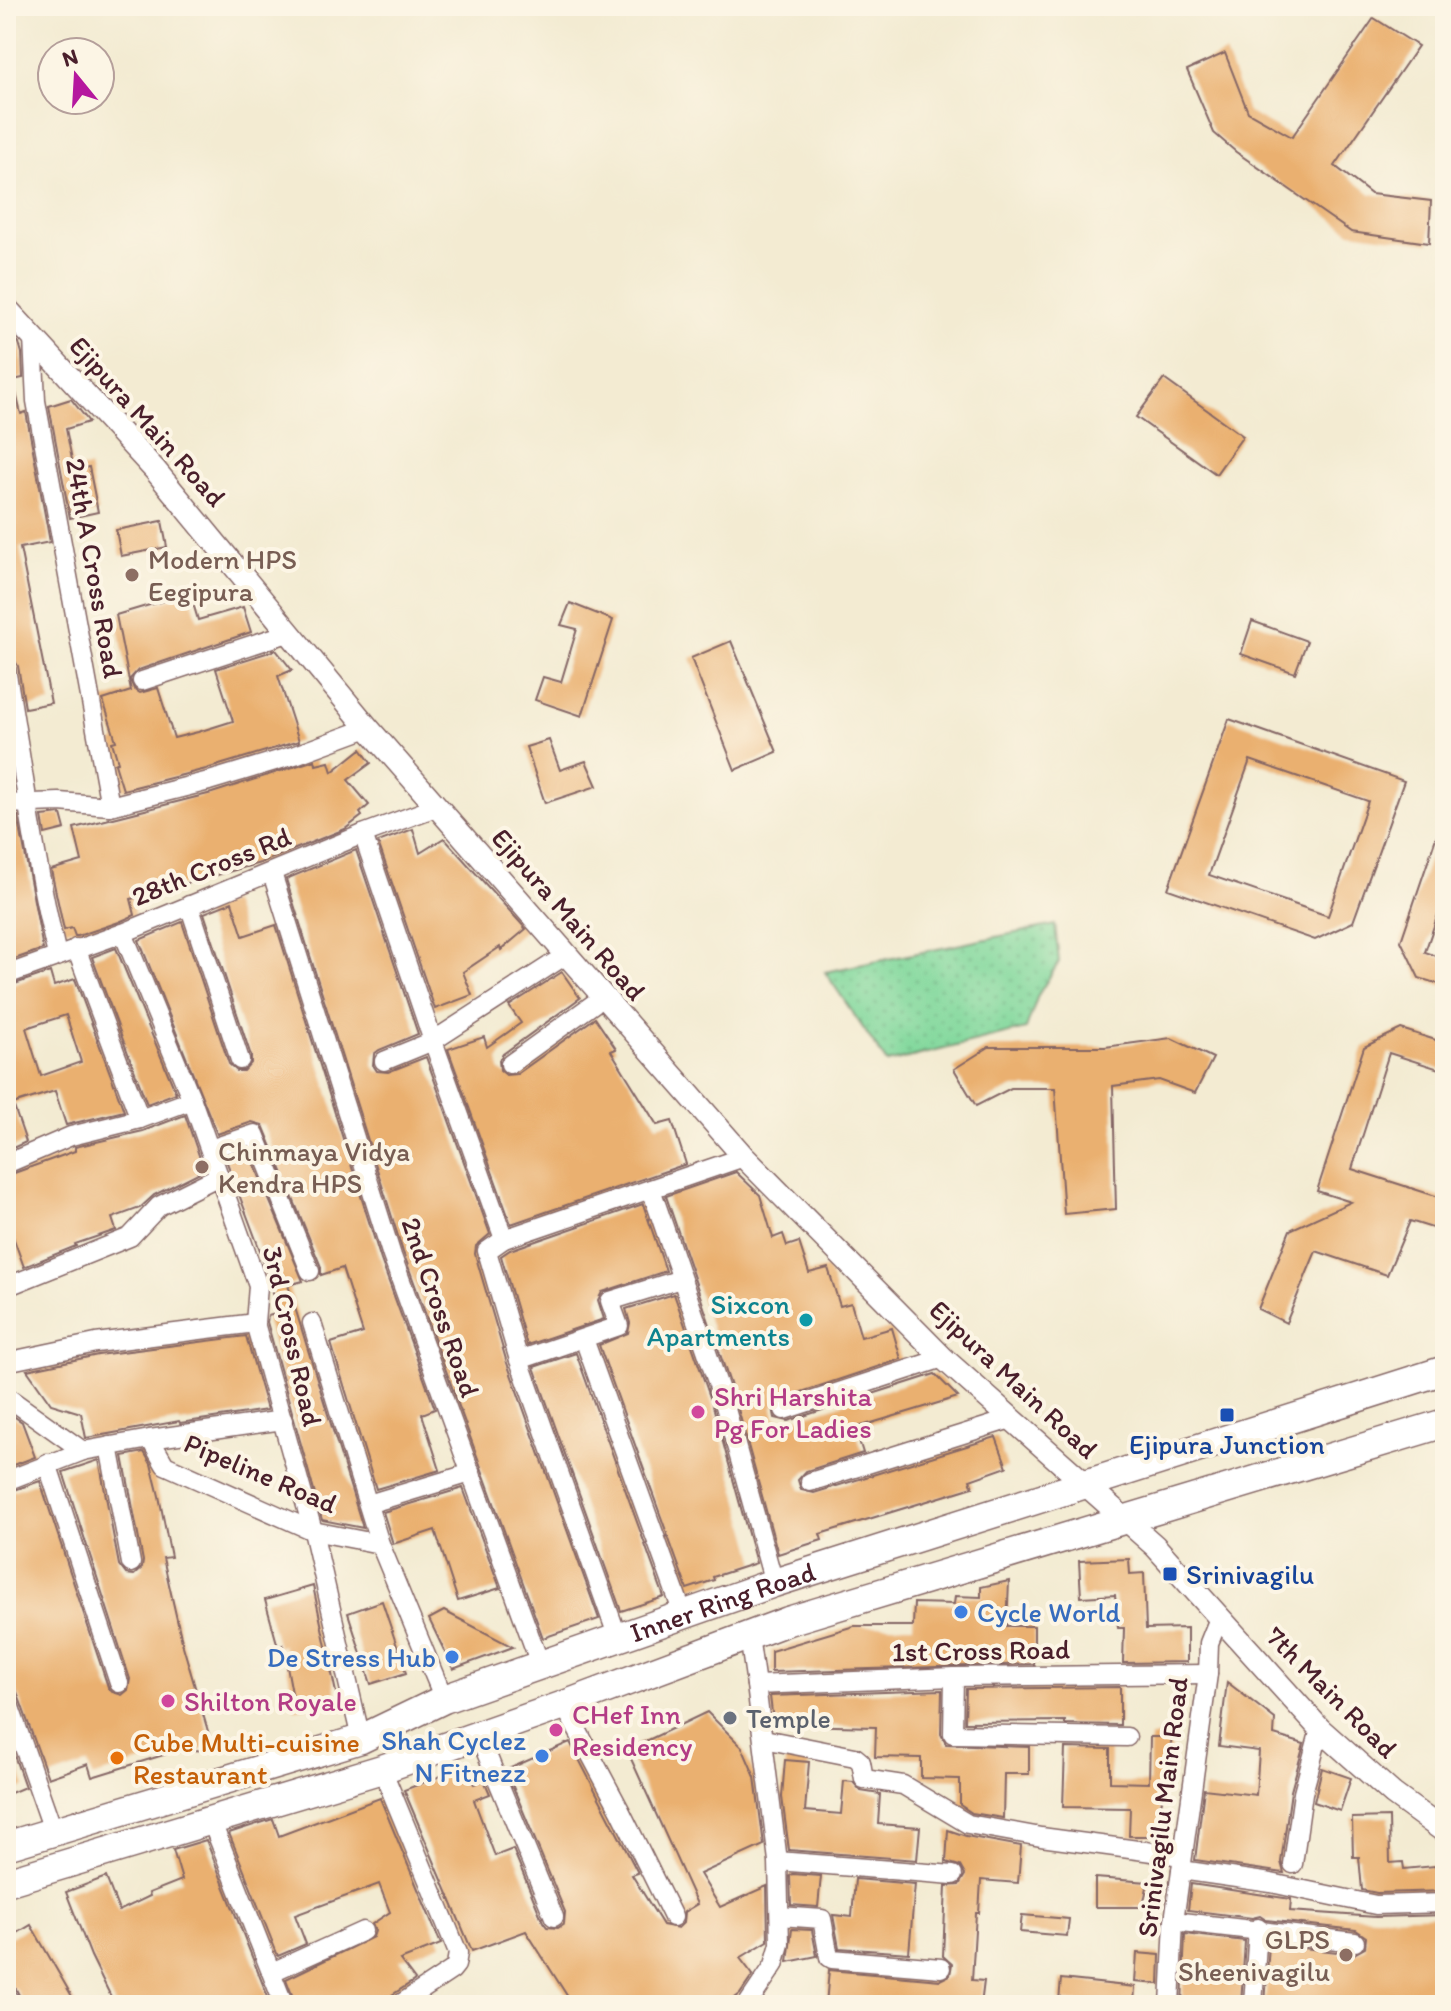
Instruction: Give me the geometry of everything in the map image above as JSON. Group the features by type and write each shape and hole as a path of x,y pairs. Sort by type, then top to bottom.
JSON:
{"main road":[{"name":"Inner Ring Road","path":"6,1846 361,1739 444,1699 774,1583 1445,1370"},
{"name":"Inner Ring Road","path":"6,1882 382,1769 788,1621 1445,1423"}],"street":[{"name":"Ejipura Main Road","path":"10,316 145,459 368,728 744,1157 943,1358 1155,1546 1219,1618"},
{"name":"24th A Cross Road","path":"33,338 36,401 110,806"},
{"path":"142,681 288,633"},
{"path":"6,669 29,803 38,879 57,955"},
{"path":"6,804 110,806 267,763 368,728"},
{"name":"28th Cross Rd","path":"6,975 123,933 436,807"},
{"path":"363,834 504,1239"},
{"name":"2nd Cross Road","path":"272,873 392,1256 540,1664"},
{"path":"189,905 240,1060"},
{"name":"3rd Cross Road","path":"123,933 192,1100 258,1286 255,1323 313,1531 361,1739"},
{"path":"76,948 140,1119"},
{"path":"384,1061 433,1041 566,955"},
{"path":"510,1064 603,997"},
{"path":"6,1164 71,1136 140,1119 192,1100"},
{"path":"210,1149 255,1134 310,1271"},
{"path":"618,1638 519,1360 487,1251 504,1239 744,1157"},
{"path":"6,1287 130,1237 159,1206 219,1176"},
{"path":"651,1189 724,1402 774,1583"},
{"path":"519,1360 619,1326 610,1301 681,1279"},
{"path":"6,1362 96,1343 255,1323"},
{"name":"3rd Cross Road","path":"312,1323 380,1544 444,1699"},
{"path":"584,1339 683,1614"},
{"path":"784,1410 943,1358"},
{"path":"6,1396 83,1451"},
{"path":"810,1482 1011,1419"},
{"path":"150,1439 283,1420"},
{"name":"Pipeline Road","path":"83,1451 150,1439 165,1465 313,1531 380,1544"},
{"path":"109,1446 131,1563"},
{"path":"6,1481 83,1451"},
{"path":"47,1463 119,1683"},
{"path":"368,1504 471,1473"},
{"name":"Srinivagilu Main Road","path":"1170,2005 1174,1921 1208,1674 1209,1643 1219,1618"},
{"name":"7th Main Road","path":"1219,1618 1320,1729 1393,1794 1445,1832"},
{"path":"747,2005 774,1965 780,1944 778,1861 749,1636"},
{"name":"1st Cross Road","path":"756,1685 954,1677 1208,1674"},
{"path":"954,1677 953,1734 1127,1737"},
{"path":"6,1696 53,1830"},
{"path":"564,1705 673,1917"},
{"path":"1293,1864 1303,1793 1320,1729"},
{"path":"478,1733 554,1917"},
{"path":"764,1739 858,1758 864,1779 903,1785 968,1824 1182,1863 1376,1905 1445,1903"},
{"path":"382,1769 458,1953 452,1970 399,2005"},
{"path":"211,1820 283,2004"},
{"path":"778,1861 953,1875"},
{"path":"780,1916 822,1919 829,1957 832,1959 941,1968"},
{"path":"1174,1921 1258,1928 1355,1942"},
{"path":"1253,2005 1258,1928"},
{"path":"272,1972 363,1931"},
{"path":"6,1996 12,2005"}],"green space":[{"path":"1055,925 1059,962 1038,995 1026,1029 887,1063 825,972"}],"building":[{"path":"1374,18 1418,46 1335,166 1371,194 1431,201 1429,243 1351,232 1236,152 1214,133 1187,70 1225,53 1248,112 1292,137"},
{"path":"6,329 19,343 22,353 23,378 13,380 21,414 26,412 50,542 20,548 51,703 25,708 18,666 6,657 10,654 6,632"},
{"path":"1164,379 1243,436 1216,474 1136,417"},
{"path":"71,399 89,422 66,429 74,470 89,467 98,512 70,518 49,406"},
{"path":"162,521 167,547 121,556 116,530"},
{"path":"190,593 198,620 243,607 251,632 138,670 130,679 134,689 140,693 158,688 174,738 198,732 233,721 216,669 276,650 292,670 278,676 299,741 123,790 115,764 118,762 112,742 116,741 103,700 131,691 116,615"},
{"path":"570,603 613,620 582,716 535,700 543,677 561,682 577,629 561,625"},
{"path":"1252,621 1307,641 1295,673 1241,654"},
{"path":"731,641 777,752 735,770 691,658"},
{"path":"1229,719 1404,781 1353,922 1315,940 1168,889","holes":["1250,760 1368,801 1328,916 1209,875"]},
{"path":"549,740 560,770 586,761 597,786 545,803 526,747"},
{"path":"361,749 371,763 348,780 369,805 360,813 362,816 345,829 260,863 131,899 135,915 119,922 78,936 72,928 64,930 51,870 82,861 74,828 212,793 315,760 316,765 329,762 332,772"},
{"path":"61,814 65,829 45,834 42,816"},
{"path":"6,816 18,816 43,949 6,962"},
{"path":"1442,820 1445,820 1445,894 1425,952 1445,959 1445,986 1419,978 1401,941"},
{"path":"413,829 420,853 444,838 526,929 501,950 500,947 463,972 472,995 435,1009 378,842"},
{"path":"356,850 418,1034 379,1050 374,1054 373,1065 377,1071 388,1072 426,1057 490,1234 476,1246 475,1254 507,1363 599,1619 543,1638 403,1252 286,879"},
{"path":"232,902 243,936 276,925 381,1260 435,1409 422,1414 440,1470 376,1489 331,1343 363,1333 342,1268 321,1275 321,1267 263,1125 252,1122 217,1134 139,940 182,922 229,1064 237,1071 244,1071 251,1063 251,1056 204,913"},
{"path":"116,948 176,1093 147,1104 92,957"},
{"path":"50,972 54,986 75,979 124,1111 66,1125 55,1091 13,1104 26,1142 6,1151 6,987","holes":["66,1015 81,1062 41,1076 26,1028"]},
{"path":"562,972 580,998 503,1054 499,1060 500,1070 506,1075 517,1074 595,1018 616,1049 611,1051 657,1125 672,1121 686,1164 511,1224 448,1049 484,1037 487,1047 521,1023 509,1006"},
{"path":"1401,1029 1445,1043 1445,1071 1389,1053 1352,1169 1445,1199 1445,1232 1410,1221 1387,1275 1316,1251 1286,1323 1258,1309 1290,1230 1351,1202 1317,1191 1364,1047"},
{"path":"1171,1038 1213,1058 1195,1093 1159,1080 1113,1086 1116,1209 1064,1214 1055,1088 1011,1088 976,1106 954,1069 989,1047 1105,1047"},
{"path":"185,1115 204,1170 154,1195 140,1208 112,1218 116,1230 24,1267 12,1234 6,1237 6,1176 75,1151 75,1147 143,1131"},
{"path":"248,1149 303,1281 288,1285 363,1528 322,1520 267,1322 268,1316 279,1313 261,1253 225,1157"},
{"path":"736,1172 760,1195 773,1238 783,1234 787,1246 799,1242 809,1273 828,1268 840,1306 851,1303 861,1337 892,1328 901,1359 780,1399 773,1407 775,1418 788,1421 935,1374 958,1397 855,1428 863,1453 806,1471 798,1480 801,1490 814,1493 996,1437 1007,1467 970,1480 973,1487 820,1534 822,1540 778,1554 735,1398 666,1196"},
{"path":"643,1204 666,1271 602,1292 598,1300 604,1319 527,1345 501,1256 510,1250"},
{"path":"674,1294 713,1406 756,1563 687,1589 599,1345 628,1333 630,1323 626,1309"},
{"path":"246,1336 267,1410 179,1421 86,1438 81,1413 51,1404 27,1370 98,1355"},
{"path":"576,1353 664,1597 621,1611 534,1367"},
{"path":"6,1411 22,1422 35,1457 6,1468"},
{"path":"144,1452 151,1464 159,1496 171,1557 163,1558 183,1646 210,1738 202,1750 173,1752 92,1777 88,1764 48,1778 17,1692 13,1686 6,1684 6,1493 40,1481 108,1687 122,1695 128,1690 130,1679 63,1472 99,1460 119,1565 126,1574 134,1575 142,1568 143,1561 123,1456"},
{"path":"463,1488 500,1588 458,1601 435,1530 393,1544 383,1512"},
{"path":"1129,1559 1130,1574 1144,1573 1146,1629 1187,1628 1187,1662 1123,1663 1124,1628 1118,1628 1115,1595 1081,1597 1079,1561"},
{"path":"1009,1581 1007,1626 1034,1626 1034,1664 771,1672 771,1651 854,1626 913,1626 914,1603 954,1604 955,1596 981,1597 981,1587"},
{"path":"313,1586 338,1702 295,1709 283,1645 278,1647 265,1600"},
{"path":"382,1601 406,1673 371,1684 348,1613"},
{"path":"444,1611 513,1647 453,1669 429,1619"},
{"path":"1227,1682 1275,1719 1274,1735 1304,1744 1291,1791 1281,1862 1284,1873 1195,1860 1204,1789 1256,1795 1259,1751 1219,1746"},
{"path":"1120,1687 1120,1725 1065,1724 1065,1721 965,1722 966,1689"},
{"path":"942,1690 941,1734 946,1744 1029,1747 1029,1774 1004,1774 1003,1818 972,1813 960,1805 960,1779 921,1778 921,1758 875,1757 876,1727 794,1725 773,1721 770,1696"},
{"path":"707,1712 742,1747 755,1777 764,1845 700,1874 720,1907 767,1886 768,1941 740,1958 753,1975 740,1994 726,2005 573,2005 526,1931 472,1951 404,1790 467,1766 474,1784 484,1780 490,1794 474,1800 495,1856 513,1849 543,1922 547,1927 558,1928 564,1924 565,1912 506,1770 570,1742 638,1873 632,1875 663,1925 678,1928 683,1923 684,1912 697,1904 627,1750"},
{"path":"6,1732 25,1787 6,1795"},
{"path":"1150,1737 1172,1737 1156,1836 1129,1836 1130,1808 1063,1807 1065,1748 1110,1749 1110,1782 1149,1783"},
{"path":"785,1760 809,1762 805,1811 841,1814 844,1781 853,1782 861,1791 880,1794 878,1824 920,1827 917,1860 789,1850 782,1797"},
{"path":"1322,1768 1351,1778 1340,1811 1314,1802"},
{"path":"380,1798 441,1944 400,1960 415,1980 392,1995 387,2005 296,2005 286,1979 373,1937 375,1931 372,1924 390,1912 379,1884 295,1915 306,1944 278,1956 229,1833 273,1819 279,1836"},
{"path":"1389,1817 1390,1863 1403,1862 1404,1869 1445,1865 1445,1891 1377,1893 1362,1890 1359,1857 1353,1857 1352,1818"},
{"path":"948,1830 1021,1846 1018,1883 981,1880 972,1980 984,1981 981,2005 826,2005 829,1970 940,1980 950,1975 952,1964 943,1956 946,1886 959,1885 965,1875 960,1866 946,1862"},
{"path":"206,1840 271,2005 115,2005 91,1956 66,1892 106,1877 119,1911 150,1896 149,1893 182,1880 173,1850"},
{"path":"790,1876 821,1876 818,1907 791,1905"},
{"path":"1095,1878 1148,1882 1143,1907 1095,1907"},
{"path":"855,1879 915,1884 909,1953 839,1948 833,1915 852,1917"},
{"path":"1191,1884 1291,1899 1290,1911 1376,1917 1445,1915 1445,2005 1265,2005 1269,1944 1354,1954 1365,1948 1366,1937 1356,1930 1266,1920 1260,1916 1252,1918 1188,1910"},
{"path":"1022,1915 1069,1919 1067,1936 1020,1932"},
{"path":"31,1925 77,2005 24,2005 16,1989 6,1984 6,1940"},
{"path":"792,1929 812,1930 817,1956 788,1962"},
{"path":"1185,1934 1245,1941 1241,2005 1182,2005"},
{"path":"1137,1953 1160,1955 1159,1984 1135,1982"},
{"path":"1061,1979 1135,1987 1134,2005 1059,2001"}],"place":[{"name":"Modern HPS Eegipura","path":"132,575"},
{"name":"Chinmaya Vidya Kendra HPS","path":"202,1167"},
{"name":"Sixcon Apartments","path":"806,1320"},
{"name":"Shri Harshita Pg For Ladies","path":"698,1412"},
{"name":"Ejipura Junction","path":"1227,1415"},
{"name":"Srinivagilu","path":"1170,1574"},
{"name":"Cycle World","path":"961,1612"},
{"name":"De Stress Hub","path":"452,1657"},
{"name":"Shilton Royale","path":"168,1701"},
{"name":"Temple","path":"730,1718"},
{"name":"CHef Inn Residency","path":"556,1730"},
{"name":"Shah Cyclez N Fitnezz","path":"542,1756"},
{"name":"Cube Multi-cuisine Restaurant","path":"117,1758"},
{"name":"GLPS Sheenivagilu","path":"1346,1955"}]}
